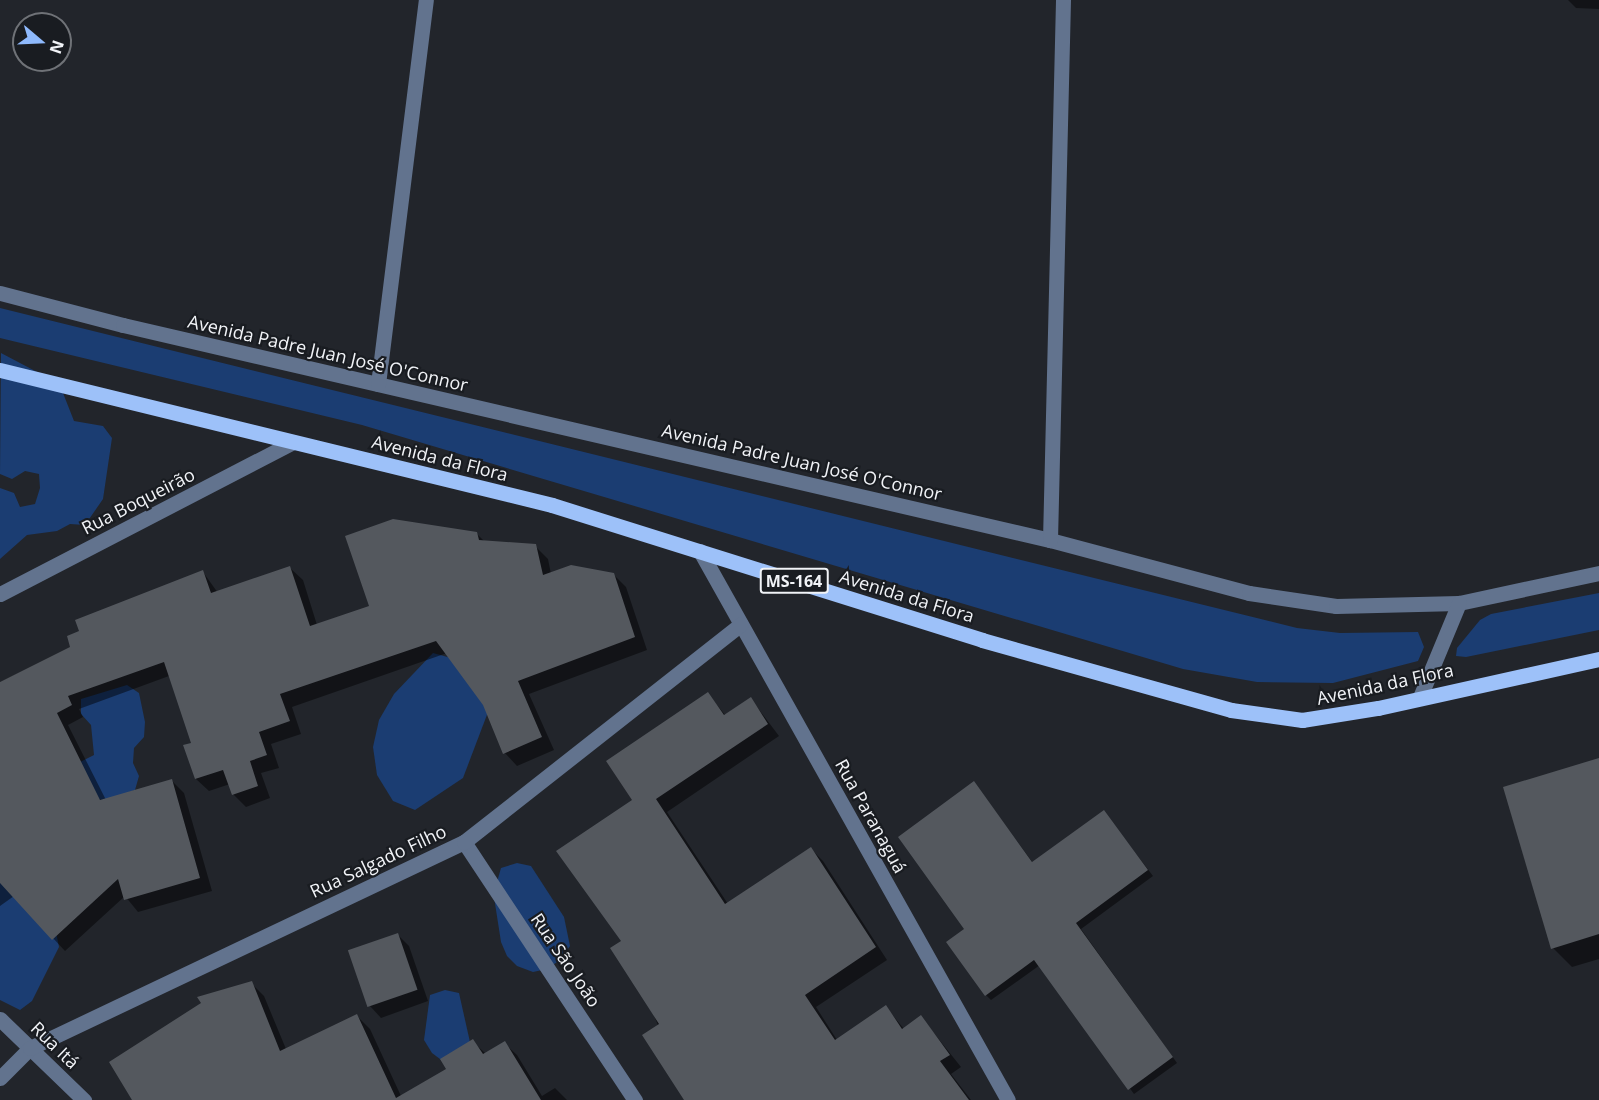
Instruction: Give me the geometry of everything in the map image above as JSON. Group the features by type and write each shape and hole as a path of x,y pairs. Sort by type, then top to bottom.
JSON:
{"main road":[{"name":"Avenida da Flora","path":"0,370 552,505 982,640 1231,710 1302,720 1599,660"}],"street":[{"path":"378,384 426,0"},
{"path":"1050,540 1063,0"},
{"name":"Avenida Padre Juan José O'Connor","path":"0,293 378,384 1050,540 1249,593 1336,606 1459,603 1599,573"},
{"name":"Rua Boqueirão","path":"0,594 293,442"},
{"name":"Rua Paranaguá","path":"700,551 1008,1100"},
{"path":"1420,697 1459,603"},
{"name":"Rua Salgado Filho","path":"0,1078 30,1048 464,842 741,624"},
{"name":"Rua São João","path":"464,842 635,1100"},
{"name":"Rua Itá","path":"0,1019 84,1100"}],"shaded area":[{"path":"0,308 1297,628 1340,633 1418,632 1424,647 1418,661 1333,683 1257,682 1183,669 362,425 0,338"},
{"path":"1,353 39,373 63,393 74,421 103,426 112,438 103,499 85,525 70,524 57,531 27,535 0,559 0,488 14,493 20,507 35,504 40,488 39,474 25,471 12,479 0,474"},
{"path":"1599,593 1599,630 1466,657 1456,656 1457,648 1480,620 1491,614"},
{"path":"433,653 480,666 496,691 463,778 415,810 393,801 377,775 373,747 379,720 394,694"},
{"path":"127,685 139,693 145,722 144,737 134,748 133,763 139,776 135,790 107,800 92,799 80,762 94,755 91,725 81,714 81,699"},
{"path":"0,841 56,932 59,947 32,1001 20,1010 0,1000"},
{"path":"517,863 531,866 564,917 570,946 560,960 547,969 533,972 517,966 507,956 501,942 494,897 501,868"},
{"path":"445,990 459,993 472,1051 448,1065 432,1053 424,1040 430,995"}],"building":[{"path":"393,519 477,532 479,540 536,544 543,575 571,565 614,573 635,637 518,681 542,737 503,754 483,705 436,641 280,694 290,721 259,732 267,755 250,761 258,786 232,795 223,770 195,779 183,745 191,743 164,662 68,696 72,705 57,713 100,800 172,779 200,878 124,900 118,879 52,940 0,883 0,682 70,647 67,636 79,631 75,620 203,570 211,593 290,566 310,626 369,606 345,536"},
{"path":"708,692 724,715 751,697 768,724 656,799 725,904 811,847 876,947 805,995 835,1040 886,1005 902,1029 921,1015 950,1055 940,1061 969,1100 684,1100 642,1035 659,1024 610,948 621,941 556,851 632,800 606,761"},
{"path":"1599,758 1599,934 1551,949 1503,787"},
{"path":"974,781 1032,862 1104,810 1148,870 1076,923 1173,1057 1128,1090 1034,960 985,996 946,942 964,929 898,837"},
{"path":"398,933 418,990 367,1007 348,950"},
{"path":"252,981 280,1051 357,1014 396,1098 446,1069 440,1059 473,1039 483,1054 505,1041 541,1100 132,1100 109,1062 201,1003 197,997"}]}
